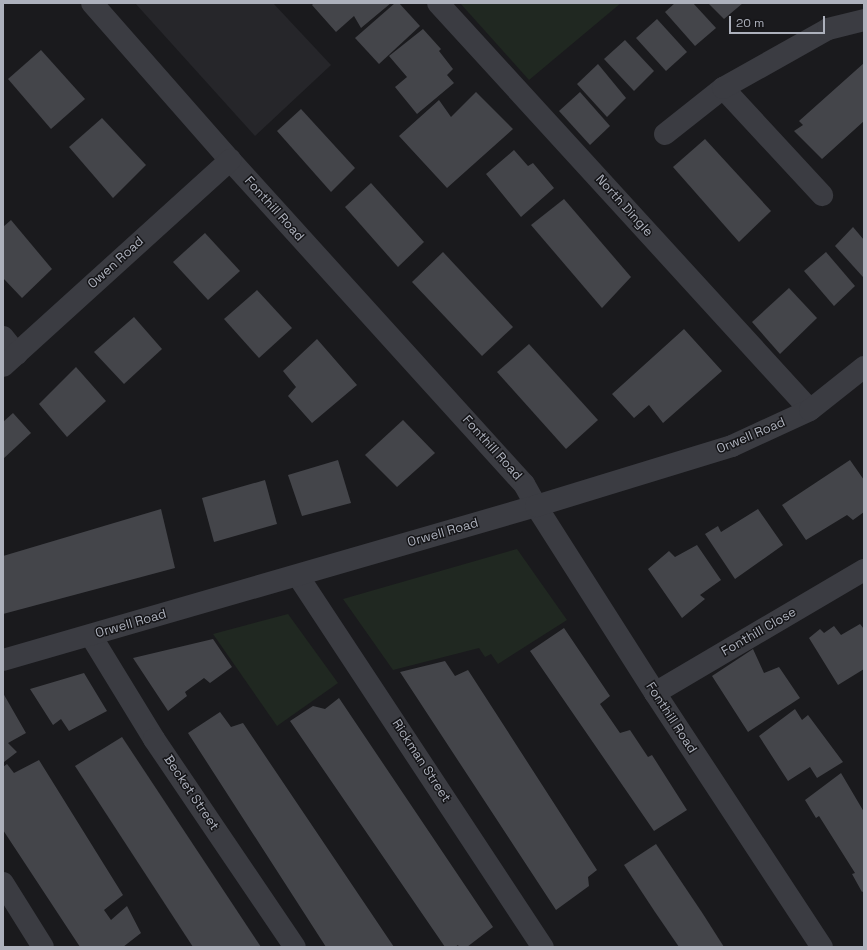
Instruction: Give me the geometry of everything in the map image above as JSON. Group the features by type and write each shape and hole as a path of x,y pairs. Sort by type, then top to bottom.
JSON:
{"street":[{"name":"Fonthill Road","path":"92,3 230,160 524,484 536,506 655,693 822,947"},
{"name":"North Dingle","path":"438,3 810,410"},
{"path":"665,134 723,88 828,29 864,20"},
{"path":"723,88 822,195"},
{"name":"Owen Road","path":"10,360 230,160"},
{"path":"3,337 10,360"},
{"name":"Orwell Road","path":"3,660 298,576 536,506 732,446 810,410 864,367"},
{"name":"Fonthill Close","path":"655,693 864,570"},
{"name":"Rickman Street","path":"298,576 543,947"},
{"name":"Becket Street","path":"91,636 154,739 295,947"},
{"path":"3,883 43,947"}],"shaded area":[{"path":"135,3 273,3 331,65 255,136"},
{"path":"460,3 621,3 529,80"},
{"path":"517,549 567,620 498,664 491,654 485,657 479,648 393,670 343,599"},
{"path":"288,614 338,683 277,726 213,634"}],"building":[{"path":"314,3 391,3 361,28 354,16 336,32 312,5"},
{"path":"395,3 399,3 420,26 379,64 355,38"},
{"path":"675,3 693,3 716,28 695,46 665,12"},
{"path":"708,3 743,3 724,19"},
{"path":"657,19 687,52 666,71 636,38"},
{"path":"423,29 441,49 439,51 453,69 447,75 454,83 417,114 395,87 407,77 389,56"},
{"path":"625,40 654,71 634,91 604,59"},
{"path":"41,50 85,99 51,129 8,79"},
{"path":"864,63 864,121 822,159 794,131 803,125 799,121"},
{"path":"598,64 626,98 607,117 577,84"},
{"path":"476,92 513,129 447,188 399,136 439,100 451,117"},
{"path":"580,92 610,126 590,145 559,111"},
{"path":"301,109 355,168 331,192 277,131"},
{"path":"102,118 146,165 113,198 69,147"},
{"path":"705,139 771,211 739,242 673,167"},
{"path":"514,150 528,166 533,163 554,188 521,217 486,174"},
{"path":"371,183 424,242 398,267 345,207"},
{"path":"564,199 631,277 602,308 531,225"},
{"path":"11,220 52,269 22,298 3,278 3,227"},
{"path":"853,227 864,240 863,277 835,246"},
{"path":"205,233 240,271 208,300 173,262"},
{"path":"443,252 513,327 482,356 412,282"},
{"path":"826,252 855,286 834,306 804,271"},
{"path":"789,288 817,318 780,354 752,322"},
{"path":"257,290 292,328 259,358 224,319"},
{"path":"134,317 162,349 124,384 94,352"},
{"path":"684,329 722,371 663,423 649,405 634,418 612,394"},
{"path":"317,339 357,385 312,423 288,396 296,387 283,371"},
{"path":"529,344 598,420 566,449 497,372"},
{"path":"76,367 106,401 67,437 39,404"},
{"path":"13,413 31,433 3,459 3,422"},
{"path":"403,420 435,453 397,487 365,455"},
{"path":"338,460 351,503 302,516 288,475"},
{"path":"850,460 864,480 864,512 853,520 847,515 806,540 782,505"},
{"path":"265,480 277,524 214,542 202,498"},
{"path":"161,509 175,568 3,614 3,556"},
{"path":"758,509 783,545 735,579 705,534 718,526 721,532"},
{"path":"697,545 721,580 700,595 705,599 682,618 648,569 669,551 675,557"},
{"path":"860,624 864,629 864,669 838,685 809,638 820,629 824,633 834,626 841,635"},
{"path":"564,628 610,696 600,704 620,733 630,730 648,757 652,755 687,810 654,831 530,651"},
{"path":"213,639 232,667 210,683 204,678 185,692 187,696 168,711 133,658"},
{"path":"753,649 764,673 779,667 800,698 748,732 712,676"},
{"path":"445,661 455,676 468,670 597,870 588,877 589,886 556,910 400,672"},
{"path":"84,673 107,711 69,731 61,719 53,725 30,689"},
{"path":"3,693 26,733 8,743 17,752 4,762"},
{"path":"339,698 493,927 467,947 459,947 458,945 455,947 445,947 290,721 313,706 325,709"},
{"path":"795,709 802,720 808,715 843,762 817,778 810,767 788,781 759,736"},
{"path":"220,712 231,727 243,723 394,947 326,947 188,733"},
{"path":"122,737 261,947 193,947 75,766"},
{"path":"39,760 123,895 104,910 111,920 127,906 141,933 123,947 80,947 3,830 3,767 7,764 14,773"},
{"path":"841,773 864,812 864,891 862,892 852,874 855,873 819,816 816,818 805,800"},
{"path":"656,844 724,947 679,947 655,912 624,865"}]}
